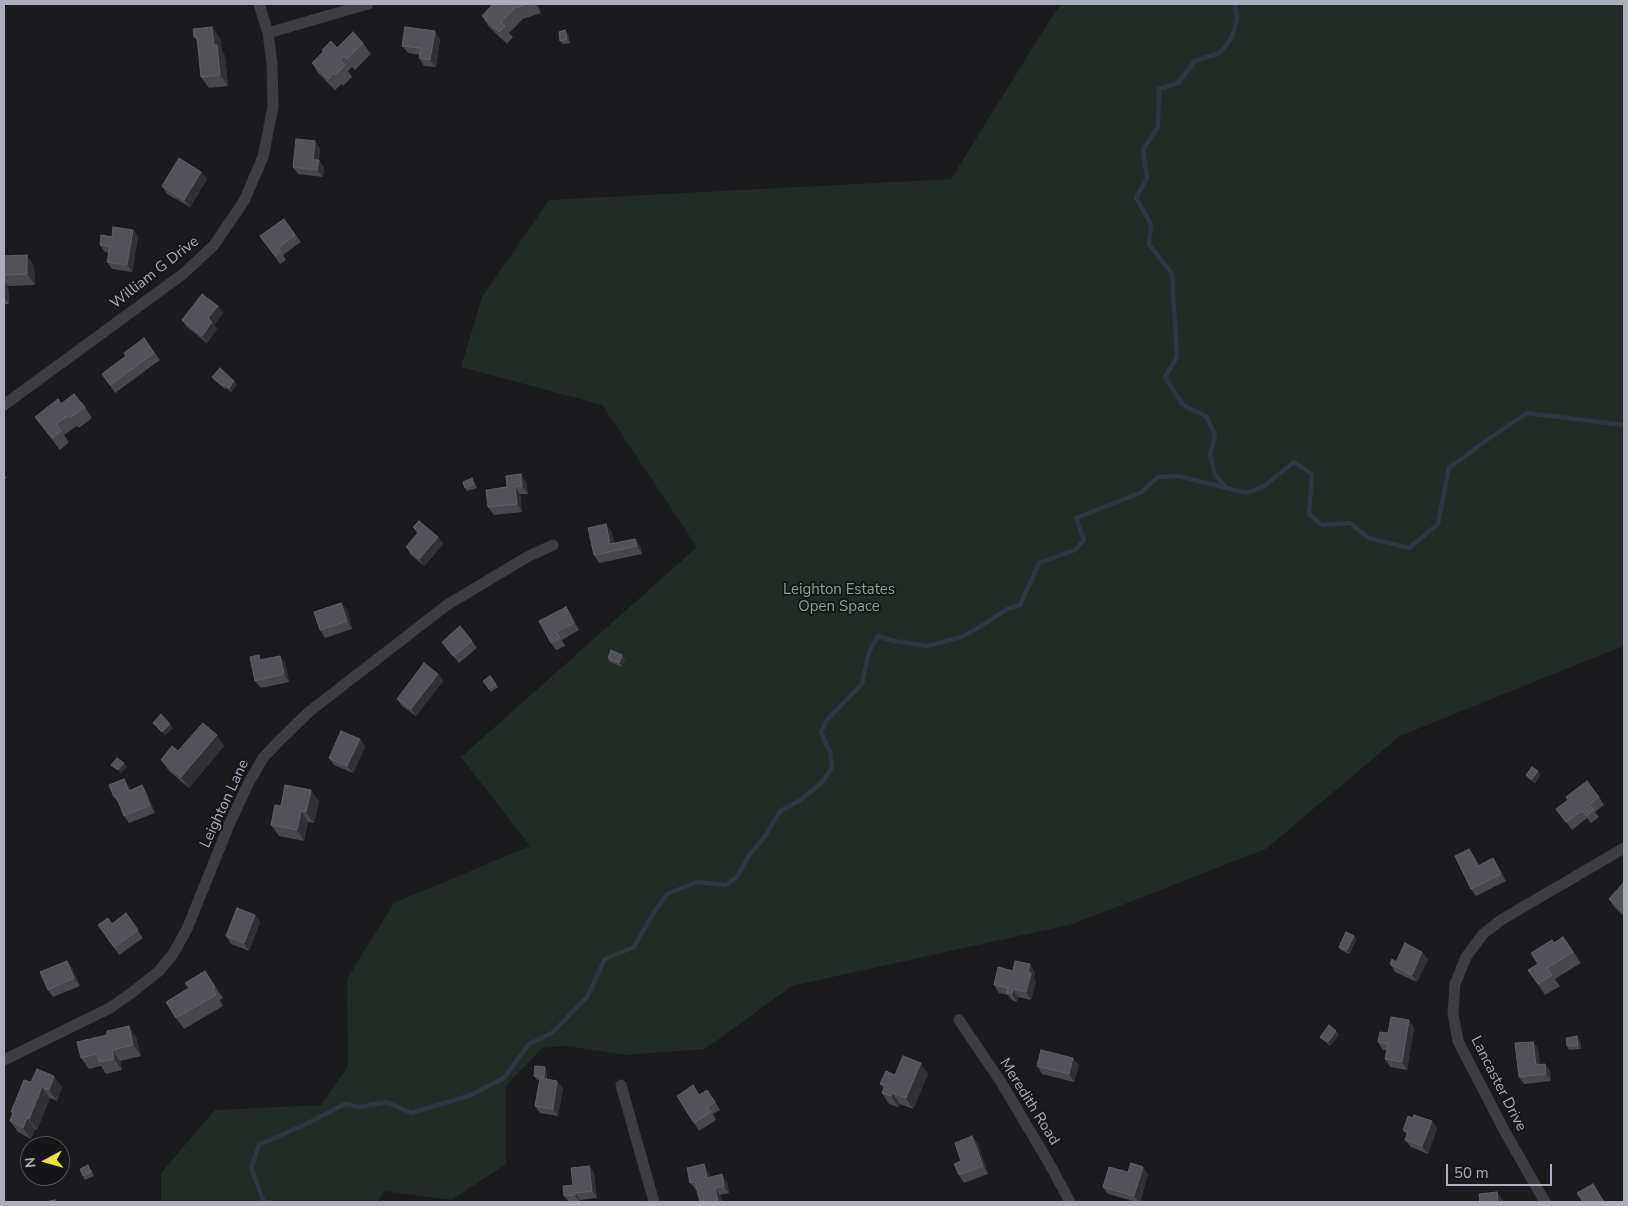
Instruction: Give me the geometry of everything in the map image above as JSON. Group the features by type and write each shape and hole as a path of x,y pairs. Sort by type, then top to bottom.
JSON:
{"street":[{"name":"William G Drive","path":"4,405 182,274 214,245 244,201 263,157 273,106 272,64 268,34 259,4"},
{"path":"268,34 368,4"},
{"name":"Leighton Lane","path":"4,1060 110,1008 159,971 173,954 187,929 229,825 248,784 263,758 279,740 304,717 447,605 527,557 553,545"},
{"name":"Lancaster Drive","path":"1545,1202 1505,1132 1458,1041 1453,1014 1456,984 1466,957 1483,934 1501,920 1624,848"},
{"name":"Meredith Road","path":"959,1020 1001,1082 1070,1202"},
{"path":"621,1085 654,1202"}],"green space":[{"name":"Leighton Estates Open Space","path":"1062,4 1624,4 1624,646 1400,736 1266,849 1073,924 792,986 705,1049 626,1055 566,1046 542,1048 506,1086 506,1164 451,1200 384,1191 377,1202 161,1202 161,1173 215,1110 321,1105 348,1066 347,979 394,903 530,846 461,757 697,547 602,405 461,367 482,297 549,200 951,179 1053,15"}],"building":[{"path":"493,4 527,4 515,8 501,22 505,26 499,32 482,16"},
{"path":"212,27 214,45 217,45 220,75 201,77 197,37 194,37 193,29"},
{"path":"405,27 435,31 430,60 419,58 421,48 402,46"},
{"path":"565,30 567,39 560,41 559,32"},
{"path":"353,32 363,43 347,59 344,56 340,60 345,65 328,79 312,63 331,41 337,48"},
{"path":"296,139 315,141 313,160 319,160 317,170 293,167"},
{"path":"179,158 201,172 184,200 162,186"},
{"path":"284,219 295,235 278,248 281,252 275,256 260,236"},
{"path":"113,227 133,230 127,265 107,262 110,246 100,245 101,235 112,237"},
{"path":"27,255 27,274 4,275 4,256"},
{"path":"202,294 218,306 208,318 212,322 202,336 182,320"},
{"path":"144,338 154,353 110,385 102,374 126,356 124,353"},
{"path":"220,368 234,381 229,388 224,384 223,386 212,377"},
{"path":"74,394 85,407 71,417 69,415 56,424 61,431 52,438 35,417 58,399 61,404"},
{"path":"521,474 522,486 515,487 517,504 488,507 486,490 507,487 506,476"},
{"path":"472,478 474,484 465,488 463,482"},
{"path":"419,521 438,537 419,559 406,547 419,532 413,527"},
{"path":"606,524 610,544 635,539 637,546 594,555 588,528"},
{"path":"341,603 347,621 320,630 314,612"},
{"path":"566,607 574,623 556,632 560,638 551,643 539,621"},
{"path":"460,626 472,641 453,656 442,642"},
{"path":"611,650 622,655 619,663 608,658"},
{"path":"259,655 260,660 280,656 284,674 255,681 250,657"},
{"path":"424,663 438,674 411,709 397,699"},
{"path":"490,676 496,684 489,689 483,681"},
{"path":"161,714 170,724 162,732 153,723"},
{"path":"203,723 217,735 181,777 161,760 172,746 178,751"},
{"path":"341,731 360,739 347,766 329,758"},
{"path":"117,758 124,763 118,770 111,765"},
{"path":"1532,767 1538,771 1532,779 1526,775"},
{"path":"124,779 129,791 142,785 150,805 124,816 116,796 114,797 109,785"},
{"path":"1587,781 1599,797 1589,805 1594,810 1586,816 1582,811 1566,822 1556,809 1568,800 1566,797"},
{"path":"285,785 311,790 306,812 301,811 297,830 271,825 275,805 281,806"},
{"path":"1469,849 1478,866 1493,858 1501,874 1471,889 1455,856"},
{"path":"1624,882 1624,911 1623,912 1609,899"},
{"path":"237,908 255,915 244,943 226,936"},
{"path":"126,913 138,930 114,947 98,925 108,918 112,924"},
{"path":"1346,932 1354,936 1347,950 1339,947"},
{"path":"1563,937 1573,952 1547,968 1552,975 1538,984 1528,970 1538,964 1531,953 1552,940 1554,943"},
{"path":"1405,943 1422,952 1412,975 1390,964 1392,959 1396,962"},
{"path":"67,961 74,978 48,990 40,972"},
{"path":"1015,961 1030,964 1028,973 1031,973 1026,992 1013,989 1012,994 1007,993 1008,988 994,985 998,967 1013,971"},
{"path":"205,971 215,987 212,989 216,995 176,1018 166,1002 189,988 185,983"},
{"path":"1391,1017 1409,1020 1402,1062 1385,1059 1388,1044 1378,1042 1380,1032 1388,1033"},
{"path":"1329,1025 1336,1031 1328,1042 1320,1037"},
{"path":"129,1026 133,1045 112,1050 114,1059 99,1062 97,1054 81,1058 77,1042 107,1035 107,1031"},
{"path":"1577,1036 1578,1045 1567,1046 1566,1038"},
{"path":"1533,1042 1536,1065 1545,1064 1546,1074 1519,1077 1515,1043"},
{"path":"1041,1050 1073,1058 1069,1074 1037,1066"},
{"path":"903,1056 921,1063 906,1098 892,1093 891,1096 882,1093 885,1085 880,1084 886,1071 895,1075"},
{"path":"535,1066 545,1067 544,1077 534,1076"},
{"path":"37,1069 54,1076 49,1090 42,1087 29,1119 27,1118 23,1128 10,1121 13,1112 11,1112 24,1080 31,1082"},
{"path":"540,1078 557,1081 553,1109 535,1106"},
{"path":"693,1085 699,1095 707,1090 715,1102 707,1107 711,1112 694,1123 677,1096"},
{"path":"1414,1115 1432,1121 1422,1146 1405,1140 1408,1132 1403,1130 1408,1116 1413,1118"},
{"path":"972,1136 983,1166 959,1175 954,1164 961,1161 955,1143"},
{"path":"1131,1163 1143,1167 1134,1196 1103,1187 1109,1167 1128,1172"},
{"path":"704,1164 707,1178 722,1174 724,1186 715,1188 718,1201 700,1202 695,1182 690,1183 687,1168"},
{"path":"88,1165 91,1172 83,1176 80,1169"},
{"path":"589,1166 592,1191 564,1196 563,1186 573,1185 571,1168"},
{"path":"1593,1184 1604,1202 1583,1202 1577,1193"},
{"path":"1497,1192 1498,1202 1480,1202 1479,1194"}],"waterway":[{"path":"1225,487 1215,474 1210,454 1215,435 1206,416 1183,405 1165,377 1177,357 1172,274 1149,244 1151,224 1136,198 1147,178 1143,150 1158,127 1159,89 1178,83 1195,61 1220,53 1232,37 1237,19 1235,4"},
{"path":"264,1202 251,1168 259,1145 345,1104 359,1107 387,1102 411,1113 471,1095 504,1078 529,1044 552,1033 587,997 605,959 634,947 654,912 667,894 697,882 726,885 737,877 750,854 766,835 780,811 801,800 823,781 832,768 830,752 821,732 827,720 862,684 869,652 878,636 894,641 927,646 961,637 1007,609 1020,605 1039,563 1075,550 1084,540 1076,518 1140,493 1158,477 1178,476 1247,493 1264,486 1294,462 1312,474 1309,514 1322,525 1350,523 1369,538 1409,548 1438,524 1449,468 1527,413 1624,425"}]}
